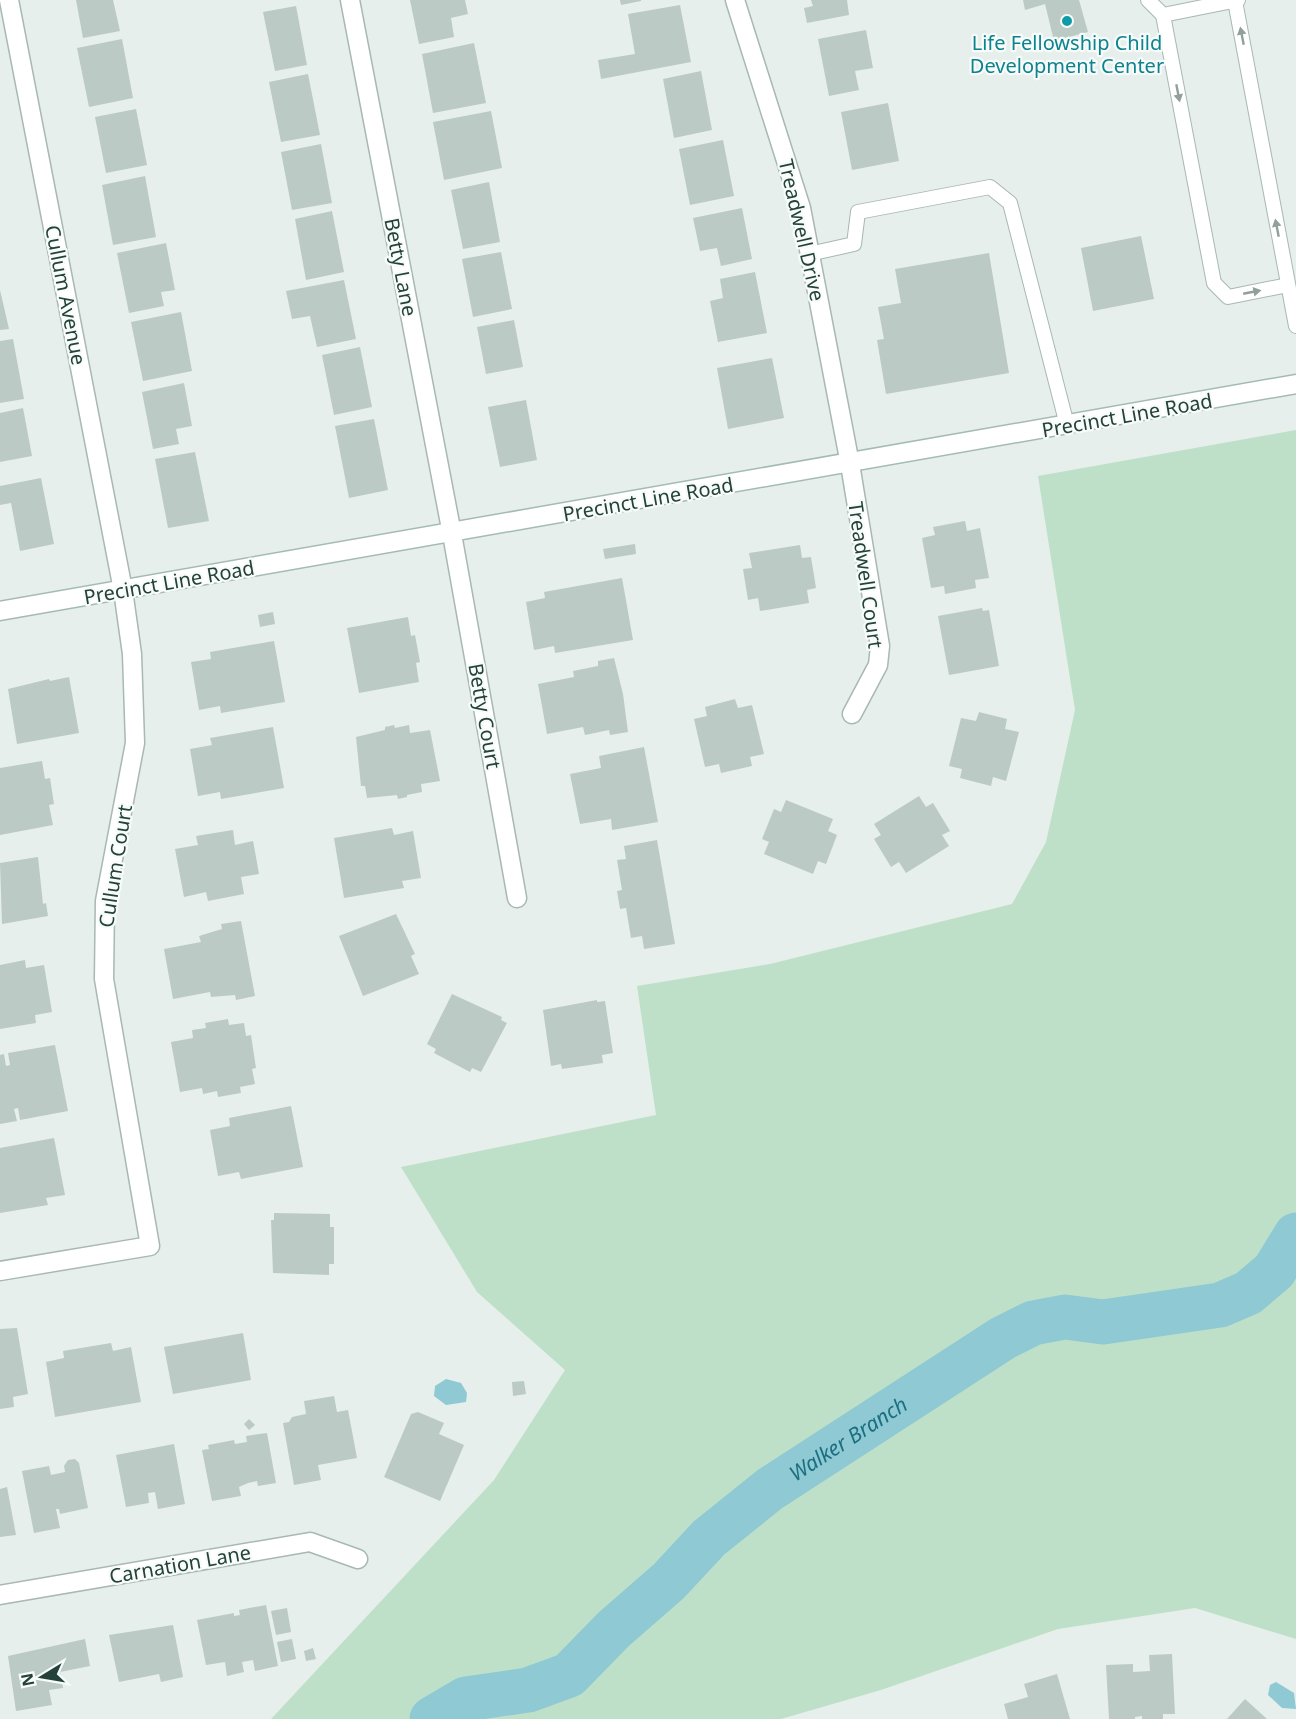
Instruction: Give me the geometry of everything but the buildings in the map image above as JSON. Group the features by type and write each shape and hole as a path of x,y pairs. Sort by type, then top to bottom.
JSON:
{"street":[{"name":"Cullum Avenue","path":"9,0 123,590"},
{"name":"Betty Lane","path":"350,0 452,534"},
{"name":"Treadwell Drive","path":"735,0 801,208 850,464"},
{"name":"Precinct Line Road","path":"0,611 452,534 1296,384"},
{"name":"Treadwell Court","path":"850,464 880,646 878,665 852,714"},
{"name":"Betty Court","path":"452,534 517,898"},
{"name":"Cullum Court","path":"0,1271 150,1246 104,979 105,901 135,743 132,654 123,590"},
{"name":"Carnation Lane","path":"0,1595 310,1542 358,1559"}],"lane":[{"path":"1148,0 1163,15 1214,283 1228,297 1288,285"},
{"path":"1163,15 1236,0 1296,326"},
{"path":"809,254 854,244 858,212 990,187 1010,203 1067,426"}],"green space":[{"path":"1296,430 1296,1639 1195,1608 1058,1629 881,1690 781,1719 271,1719 494,1480 565,1370 477,1292 401,1167 656,1115 637,986 770,964 1012,904 1046,842 1075,710 1038,476"}],"water":[{"path":"446,1379 461,1383 467,1393 466,1402 446,1405 434,1396 435,1386"},
{"path":"1276,1682 1294,1693 1296,1709 1282,1708 1268,1695 1270,1685"}],"waterway":[{"name":"Walker Branch","path":"432,1719 466,1699 528,1690 569,1675 614,1629 669,1581 709,1538 770,1489 1003,1338 1033,1323 1065,1317 1103,1322 1220,1305 1248,1293 1274,1271 1296,1235"}],"place":[{"name":"Life Fellowship Child Development Center","path":"1067,21"}]}
